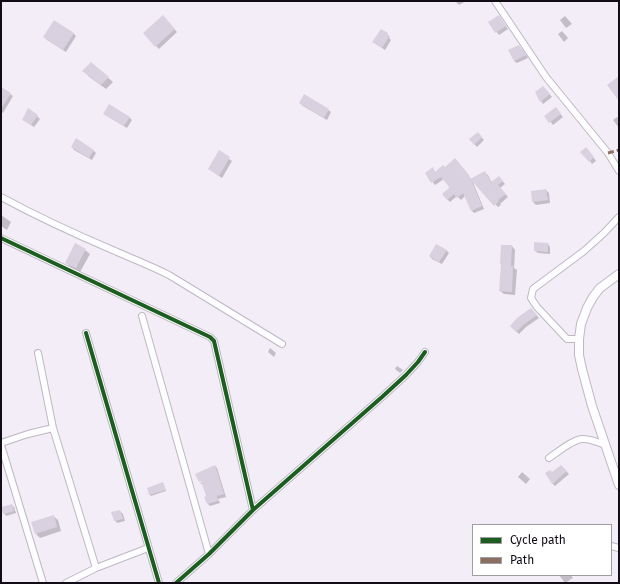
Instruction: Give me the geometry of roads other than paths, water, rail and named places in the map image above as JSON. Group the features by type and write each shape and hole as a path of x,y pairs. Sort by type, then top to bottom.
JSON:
{"street":[{"path":"495,1 546,77 608,153 619,171"},
{"path":"1,197 33,214 169,275 282,344"},
{"path":"579,339 567,339 537,307 531,298 533,289 584,251 619,217"},
{"path":"1,238 210,337 214,341 253,510"},
{"path":"619,274 600,288 593,297 581,324 579,339 579,355 592,406 619,485"},
{"path":"142,316 209,554"},
{"path":"86,333 159,583"},
{"path":"176,583 209,554 253,510 406,375 425,352"},
{"path":"38,353 53,428 96,568"},
{"path":"43,583 1,444 28,434 53,428"},
{"path":"549,458 575,441 581,439 590,440 605,445"},
{"path":"66,583 96,568 148,548"}]}
